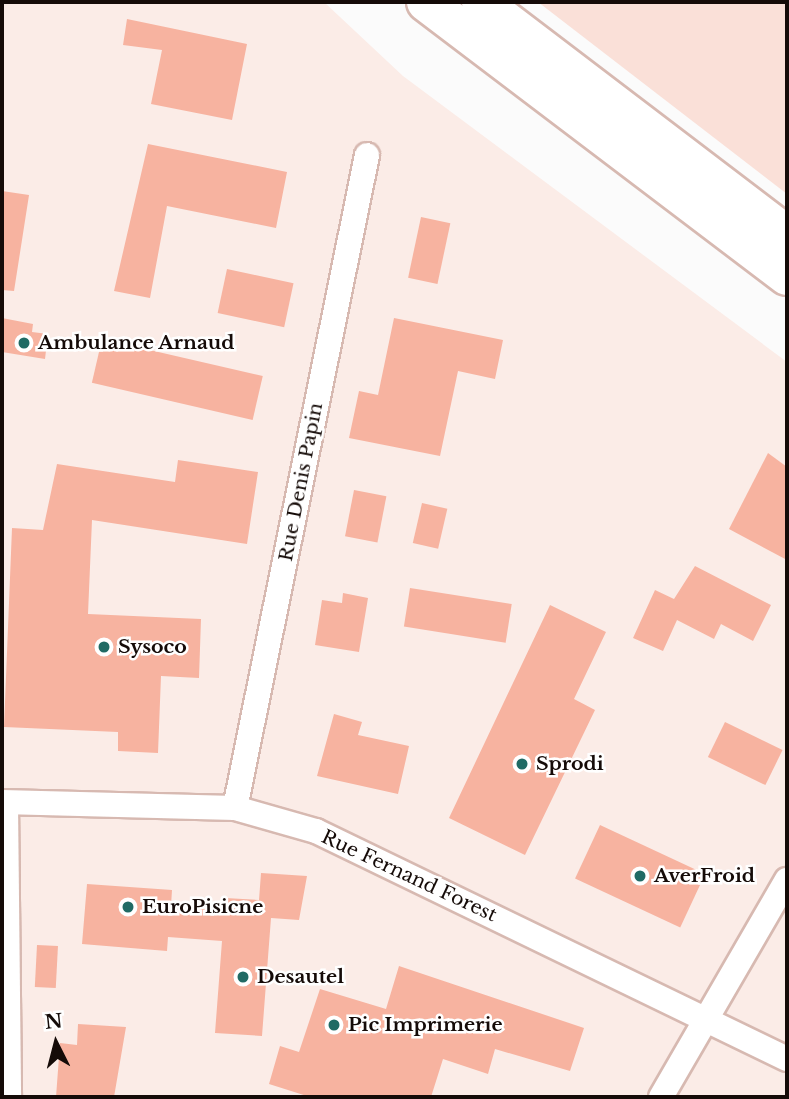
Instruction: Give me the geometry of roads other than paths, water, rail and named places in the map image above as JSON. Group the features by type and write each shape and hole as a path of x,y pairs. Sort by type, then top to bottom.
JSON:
{"highway":[{"path":"426,2 787,276"},
{"path":"481,2 787,234"}],"street":[{"name":"Rue Denis Papin","path":"235,808 367,155"},
{"name":"Rue Fernand Forest","path":"4,803 235,808 316,831 706,1017 787,1059"},
{"path":"4,803 9,1097"},
{"path":"661,1097 787,880"}],"place":[{"name":"Ambulance Arnaud","path":"24,343"},
{"name":"Sysoco","path":"104,647"},
{"name":"Sprodi","path":"522,764"},
{"name":"AverFroid","path":"640,876"},
{"name":"EuroPisicne","path":"128,907"},
{"name":"Desautel","path":"243,977"},
{"name":"Pic Imprimerie","path":"334,1025"}]}
